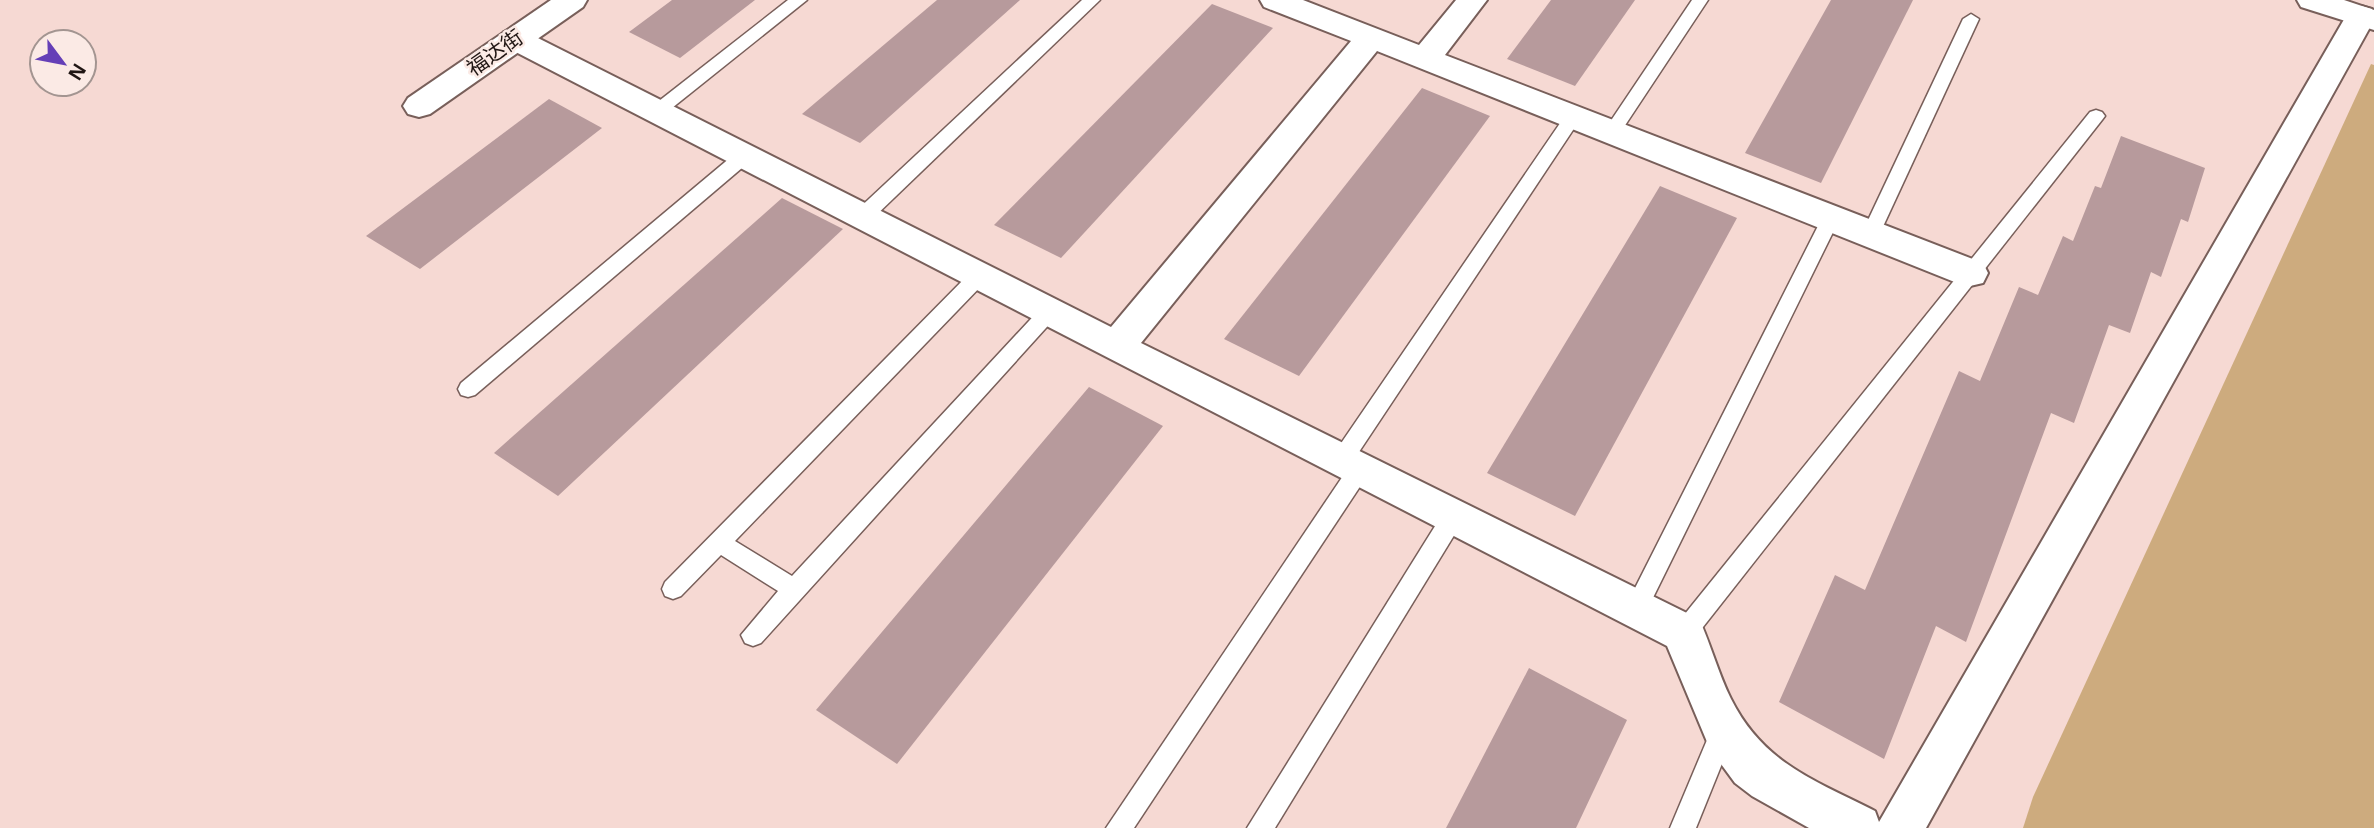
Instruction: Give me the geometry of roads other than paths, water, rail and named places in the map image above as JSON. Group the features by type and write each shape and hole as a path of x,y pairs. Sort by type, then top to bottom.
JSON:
{"street":[{"name":"福达街","path":"419,106 572,0"},
{"path":"1275,0 1970,273"},
{"path":"1425,59 1472,0"},
{"path":"1899,828 2368,18 2312,0"},
{"path":"1116,347 1371,38"},
{"path":"515,39 1048,313 1684,633 1709,702 1733,745 1765,779 1858,828"}],"lane":[{"path":"656,112 799,0"},
{"path":"862,217 1092,0"},
{"path":"1612,132 1700,0"},
{"path":"1871,233 1971,19"},
{"path":"1684,633 2096,116"},
{"path":"1119,828 1573,117"},
{"path":"468,389 743,157"},
{"path":"1636,609 1830,218"},
{"path":"673,589 978,277"},
{"path":"753,635 1048,313"},
{"path":"1260,828 1453,517"},
{"path":"718,542 794,589"},
{"path":"1683,828 1724,729"}]}
